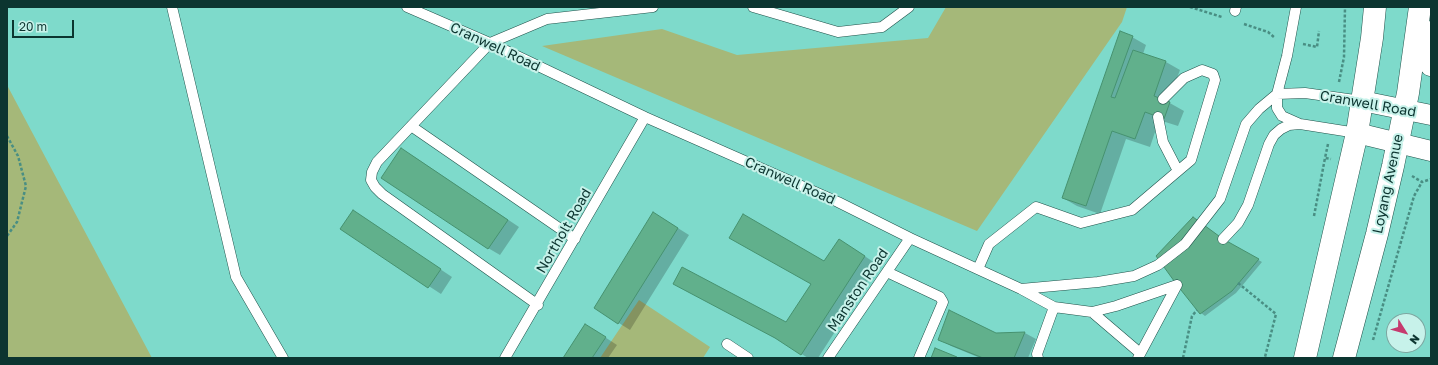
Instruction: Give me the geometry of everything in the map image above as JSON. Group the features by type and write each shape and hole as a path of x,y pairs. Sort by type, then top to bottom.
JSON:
{"main road":[{"path":"1305,358 1357,133 1372,38 1375,7"},
{"path":"1420,10 1426,55 1431,65"},
{"name":"Loyang Avenue","path":"1344,358 1378,234 1405,109 1420,10"}],"street":[{"name":"Cranwell Road","path":"1362,101 1431,115"},
{"path":"1357,133 1431,151"}],"lane":[{"path":"172,7 236,278 283,358"},
{"name":"Cranwell Road","path":"407,7 490,43 645,117 838,202 910,238 1021,289 1054,307 1092,312 1116,306 1177,285 1139,356"},
{"path":"538,305 382,194 371,180 372,172 377,162 490,43 547,19 653,7"},
{"path":"753,7 838,32 882,27 909,7"},
{"path":"1296,7 1290,41 1277,94 1277,108 1282,116 1300,124"},
{"path":"978,269 989,244 1036,207 1081,224 1132,210 1191,160 1215,80 1213,74 1202,70 1184,78 1163,99"},
{"name":"Cranwell Road","path":"1277,94 1305,92 1362,101"},
{"path":"1021,289 1098,282 1134,276 1158,265 1185,244 1220,199 1246,124 1259,109 1277,94"},
{"name":"Northolt Road","path":"505,358 538,305 645,117"},
{"path":"1158,117 1163,142 1178,171"},
{"path":"1223,239 1238,223 1248,205 1269,144 1274,135 1281,129 1289,125 1300,124 1357,133"},
{"path":"411,126 575,239"},
{"name":"Manston Road","path":"828,358 910,238"},
{"path":"887,272 940,297 943,302 919,358"},
{"path":"1038,358 1037,354 1054,307"},
{"path":"1092,312 1139,356"},
{"path":"727,344 748,358"}],"path":[{"path":"1190,7 1225,18"},
{"path":"1240,23 1268,32 1276,39 1317,46 1319,31"},
{"path":"7,136 18,156 26,186 17,222 7,236"},
{"path":"1372,343 1414,196 1422,182"},
{"path":"1238,283 1276,314 1265,357"},
{"path":"1183,358 1192,316 1197,310"}],"green space":[{"path":"946,7 1127,7 1122,22 977,231 542,46 662,29 737,55 928,38"},
{"path":"7,85 152,358 7,358"},
{"path":"639,300 710,347 703,358 600,358"}],"building":[{"path":"1120,31 1133,36 1111,97 1115,98 1133,50 1166,61 1154,96 1170,102 1164,119 1145,112 1135,139 1112,131 1086,206 1062,198"},
{"path":"401,148 508,220 488,249 381,178"},
{"path":"353,210 441,269 428,288 340,229"},
{"path":"653,212 678,228 618,324 594,308"},
{"path":"743,214 824,261 839,239 865,256 801,355 775,338 673,284 682,267 786,322 811,284 729,238"},
{"path":"1193,217 1223,239 1259,259 1232,291 1200,314 1156,256"},
{"path":"949,310 996,333 1025,332 1014,358 983,358 938,340"},
{"path":"585,324 606,337 592,358 563,358"},
{"path":"935,348 957,357 931,358"}]}
